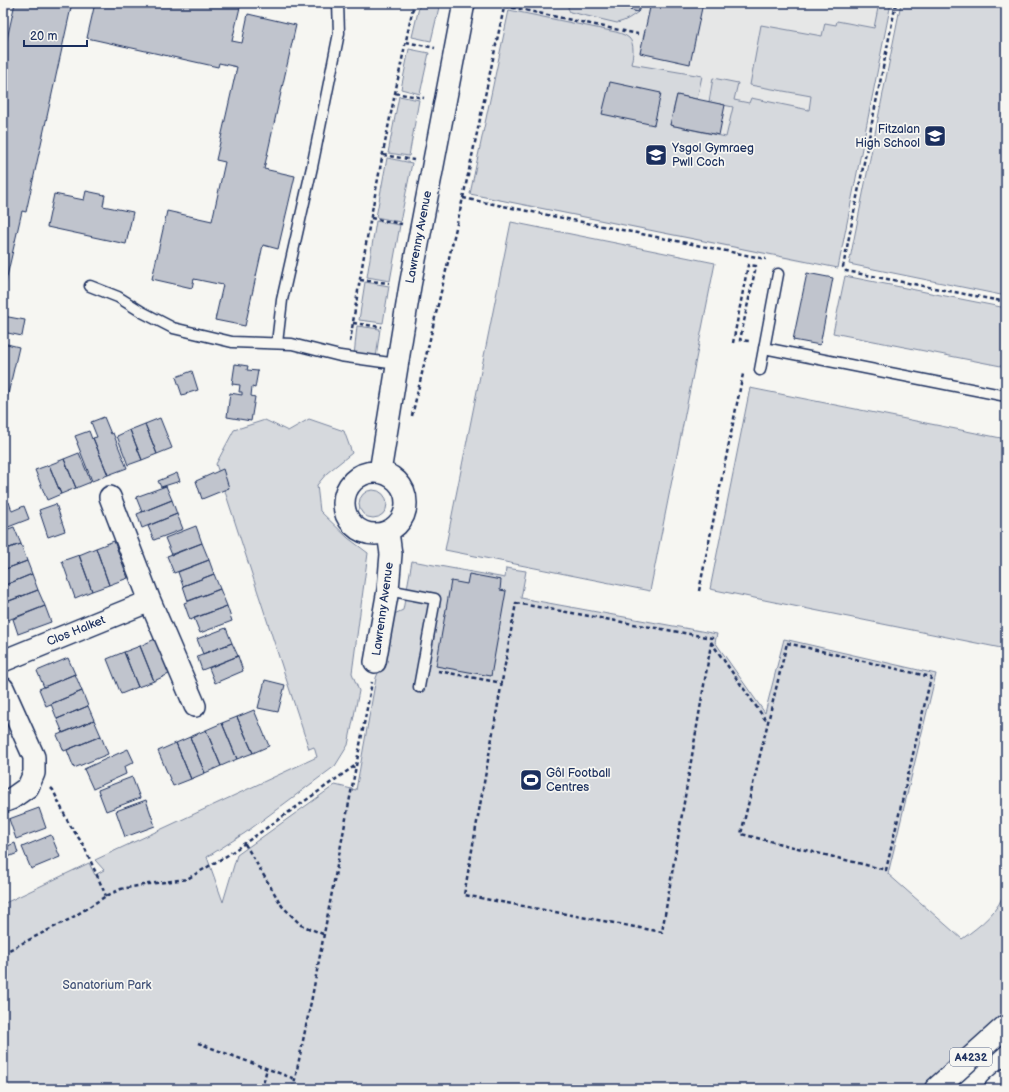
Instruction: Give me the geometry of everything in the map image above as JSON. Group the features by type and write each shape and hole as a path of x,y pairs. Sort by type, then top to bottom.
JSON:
{"main road":[{"name":"A4232","path":"936,1089 1006,1026"},
{"path":"996,1089 1006,1080"}],"street":[{"name":"Lawrenny Avenue","path":"380,472 410,286 464,3"},
{"path":"369,472 380,472 389,475 397,481 403,489 406,499 406,509 403,518 388,532 378,535 367,534 357,530 349,522 344,513 343,502 345,491 351,482 359,475 369,472"},
{"path":"110,497 150,601 195,706"},
{"name":"Lawrenny Avenue","path":"375,662 388,590 391,554 388,532"},
{"name":"Clos Halket","path":"3,662 150,601"},
{"path":"3,688 34,757 34,773 28,787 11,799 3,802"}],"lane":[{"path":"277,343 282,300 314,160 339,33 338,3"},
{"path":"760,370 778,274"},
{"path":"90,286 118,297 142,312 173,328 232,342 292,344 340,356 398,364"},
{"path":"764,348 1006,396"},
{"path":"388,590 434,599 418,687"}],"path":[{"path":"348,357 371,218 414,3"},
{"path":"896,3 843,267 846,271 1006,302"},
{"path":"411,420 463,198 505,4 638,34"},
{"path":"406,42 455,52"},
{"path":"395,93 445,102"},
{"path":"383,155 434,163"},
{"path":"463,198 766,259"},
{"path":"371,218 421,228"},
{"path":"733,343 748,264 756,266 740,340 749,341"},
{"path":"360,280 410,286"},
{"path":"353,323 403,330"},
{"path":"699,592 743,374"},
{"path":"516,603 712,638 662,932 464,895 502,683 516,603"},
{"path":"711,642 767,722 741,834 886,870 931,677 787,642 767,722"},
{"path":"293,1089 357,764 375,662"},
{"path":"422,668 502,683"},
{"path":"3,953 70,919 106,896 122,889 187,879 245,844 357,764"},
{"path":"32,779 44,783 53,790 68,822 84,846 106,896"},
{"path":"245,844 282,906 301,925 323,934"},
{"path":"198,1043 295,1079"},
{"path":"262,1089 267,1068"}],"shaded area":[{"name":"Ysgol Gymraeg Pwll Coch","path":"519,3 879,3 874,28 850,23 806,263 478,196"}],"green space":[{"path":"420,3 440,3 431,41 412,37"},
{"path":"569,3 632,3 630,10 638,12 626,20 617,23 570,12 568,8"},
{"name":"Ysgol Gymraeg Pwll Coch","path":"879,3 891,3 838,268 470,194 509,10 620,33 629,38 632,43 633,54 631,64 702,76 697,99 677,95 670,125 726,137 733,107 709,102 713,78 738,83 734,100 749,103 751,98 809,110 811,96 750,85 761,25 822,36 825,23 836,25 837,21 874,28"},
{"name":"Fitzalan High School","path":"901,3 1006,3 1006,296 849,264"},
{"path":"409,49 429,53 420,94 401,89"},
{"path":"399,96 419,100 409,156 388,153"},
{"path":"387,158 412,163 400,222 376,217"},
{"path":"376,221 400,225 390,281 367,277"},
{"path":"511,222 715,263 650,591 445,550"},
{"path":"845,276 1006,308 1006,367 833,333"},
{"path":"365,282 389,286 383,323 359,320"},
{"path":"357,326 380,329 376,358 354,356"},
{"path":"750,388 1006,439 1006,649 710,589"},
{"name":"Sanatorium Park","path":"309,419 344,431 352,453 327,473 317,485 320,511 348,538 368,553 352,673 359,691 348,745 335,766 245,833 207,857 223,902 237,855 335,785 356,790 376,678 381,665 392,615 403,610 412,561 505,578 506,568 526,571 521,598 717,634 715,642 765,713 784,639 936,674 888,874 962,939 994,911 1003,897 1006,888 1006,1026 936,1089 3,1089 3,904 89,863 95,875 104,870 95,860 317,757 314,747 309,749 216,464 234,430 265,420 288,431"},
{"path":"373,490 383,494 387,504 383,514 373,518 363,514 359,504 363,494"}],"building":[{"path":"15,3 72,3 26,212 22,211 3,294 3,57"},
{"path":"95,3 241,3 232,41 242,43 248,14 296,25 264,169 295,176 278,249 263,245 245,326 215,320 223,285 194,279 192,288 152,279 167,211 212,221 225,162 216,160 237,67 219,63 218,67 87,38"},
{"path":"632,3 641,3 638,12 630,10"},
{"path":"651,3 703,3 690,64 640,53"},
{"path":"610,82 661,93 654,125 602,114"},
{"path":"677,95 725,105 719,135 670,125"},
{"path":"86,191 105,195 103,206 133,212 126,244 47,227 54,194 84,200"},
{"path":"807,273 833,278 820,345 793,340"},
{"path":"3,316 25,320 22,336 3,332"},
{"path":"3,343 19,347 5,407 3,406"},
{"path":"235,364 248,366 247,370 258,371 255,388 252,387 251,396 255,397 251,421 227,417 230,393 242,395 242,392 239,392 240,385 232,384"},
{"path":"192,371 198,390 182,395 176,377"},
{"path":"104,417 111,434 113,433 127,468 108,475 93,438 97,437 91,422"},
{"path":"160,418 172,448 157,454 145,424"},
{"path":"145,424 157,454 142,460 130,430"},
{"path":"130,430 142,460 128,465 117,436"},
{"path":"89,431 108,475 92,481 75,436"},
{"path":"79,453 91,482 76,488 64,459"},
{"path":"64,459 76,488 61,494 49,465"},
{"path":"49,465 61,494 47,500 35,470"},
{"path":"223,469 229,488 202,499 196,481"},
{"path":"177,473 180,481 161,487 158,481"},
{"path":"166,486 172,500 142,512 136,497"},
{"path":"172,500 177,514 142,528 137,514"},
{"path":"9,502 12,511 24,506 29,519 3,529 3,505"},
{"path":"56,504 65,531 48,537 39,510"},
{"path":"177,514 183,529 154,540 148,526"},
{"path":"196,526 202,543 172,555 165,538"},
{"path":"14,527 21,544 3,550 3,531"},
{"path":"114,541 128,578 109,585 96,548"},
{"path":"202,543 209,560 174,573 167,556"},
{"path":"21,544 27,561 3,570 3,550"},
{"path":"96,548 109,585 92,591 79,555"},
{"path":"79,555 92,591 75,598 62,561"},
{"path":"209,560 214,574 183,586 178,572"},
{"path":"27,561 32,574 3,586 3,570"},
{"path":"32,574 38,590 7,602 3,592 3,586"},
{"path":"214,574 220,589 188,601 183,586"},
{"path":"469,574 501,580 500,590 506,591 491,676 436,666 451,581 467,584"},
{"path":"220,589 227,606 190,620 184,603"},
{"path":"38,590 45,606 8,620 3,603"},
{"path":"45,606 51,622 18,634 13,619"},
{"path":"227,606 232,621 200,633 194,618"},
{"path":"226,628 232,643 203,654 197,639"},
{"path":"155,639 169,674 154,681 140,646"},
{"path":"232,643 238,656 202,670 197,656"},
{"path":"140,646 154,681 138,687 124,652"},
{"path":"124,652 138,687 121,694 107,659"},
{"path":"238,656 243,671 215,683 209,668"},
{"path":"68,658 75,674 44,687 37,671"},
{"path":"75,674 82,691 46,706 39,689"},
{"path":"265,680 285,685 278,712 258,708"},
{"path":"82,691 88,706 57,719 51,704"},
{"path":"88,706 94,720 63,733 57,719"},
{"path":"254,710 269,746 253,753 237,717"},
{"path":"237,717 253,753 237,759 222,723"},
{"path":"94,720 101,736 64,751 57,735"},
{"path":"222,723 237,759 221,766 206,730"},
{"path":"206,730 221,766 205,773 190,737"},
{"path":"101,736 108,754 74,768 67,750"},
{"path":"190,737 205,773 191,779 176,743"},
{"path":"176,743 191,779 173,786 158,751"},
{"path":"128,749 134,762 124,767 126,774 93,789 84,769"},
{"path":"132,777 140,798 106,811 98,790"},
{"path":"146,800 155,826 125,837 116,811"},
{"path":"39,808 46,828 16,839 9,819"},
{"path":"51,835 60,857 31,869 22,847"},
{"path":"15,843 18,853 3,859 3,848"}],"place":[{"name":"Fitzalan High School","path":"935,136"},
{"name":"Ysgol Gymraeg Pwll Coch","path":"656,155"},
{"name":"Gôl Football Centres","path":"531,780"}]}
